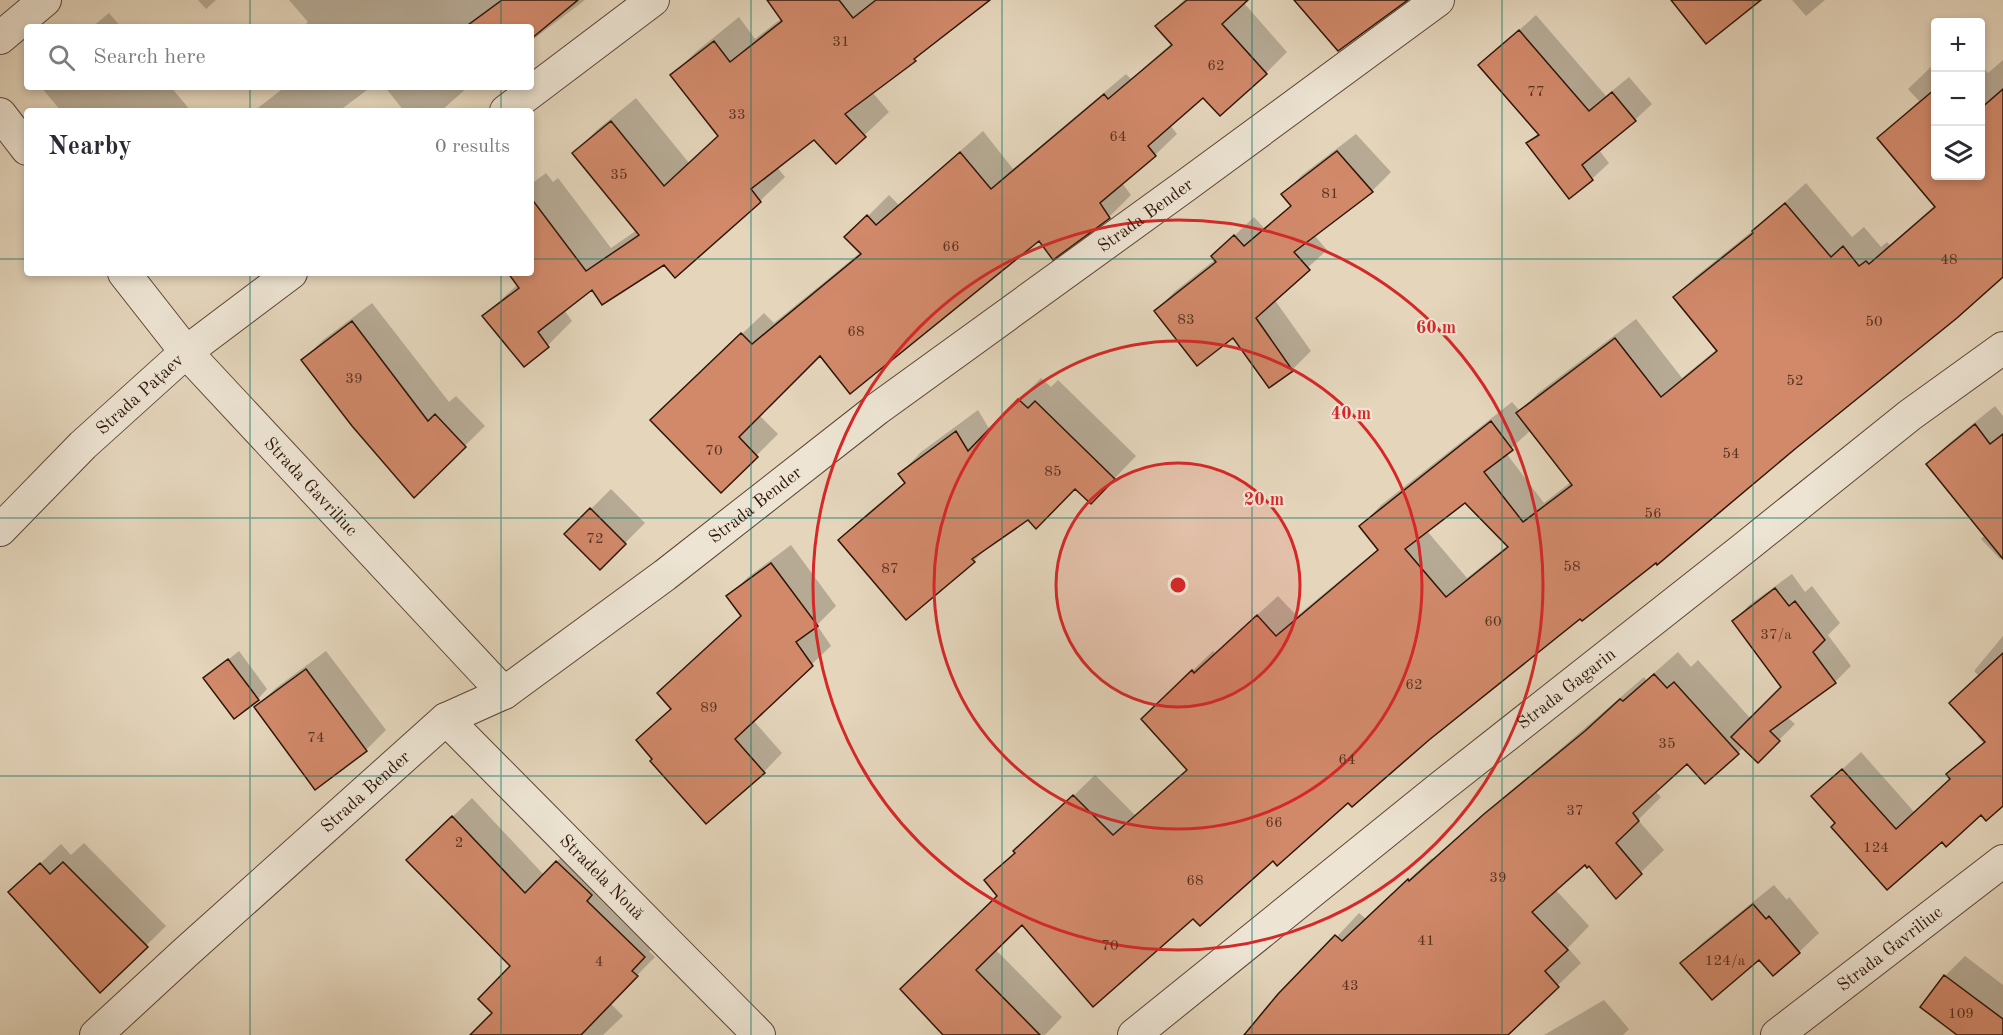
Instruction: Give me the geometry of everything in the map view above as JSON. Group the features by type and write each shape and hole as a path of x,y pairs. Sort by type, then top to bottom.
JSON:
{"street":[{"path":"0,38 45,0"},
{"path":"534,90 653,0"},
{"name":"Strada Bender","path":"96,1035 446,719 504,693 665,575 877,409 1438,0"},
{"path":"510,108 534,90"},
{"path":"0,114 24,145"},
{"name":"Strada Gavriliuc","path":"126,276 186,352 504,693"},
{"name":"Strada Pațaev","path":"0,530 82,445 186,352 287,276"},
{"name":"Strada Gagarin","path":"1134,1035 1441,787 1910,415 2003,348"},
{"name":"Stradela Nouă","path":"446,719 759,1035"},
{"name":"Strada Gavriliuc","path":"1777,1035 2003,861"}],"building":[{"path":"502,0 578,0 534,37 534,24 469,24"},
{"path":"767,0 839,0 853,18 876,0 990,0 914,59 916,61 845,114 866,137 836,164 814,140 751,189 761,202 675,278 664,265 602,305 592,290 538,332 549,347 524,367 482,316 519,288 510,276 534,276 534,202 586,271 639,235 572,153 611,121 664,186 718,136 670,75 714,41 730,62 782,21"},
{"path":"1187,0 1248,0 1222,24 1267,74 1220,116 1203,98 1148,146 1156,156 1100,203 1110,218 1053,260 1039,241 850,394 820,356 739,437 758,457 721,493 650,420 741,333 752,344 861,254 844,237 867,215 876,225 960,152 991,189 1104,94 1108,99 1172,45 1155,26"},
{"path":"1294,0 1408,0 1338,51"},
{"path":"1671,0 1761,0 1706,44"},
{"path":"1519,30 1589,111 1612,92 1636,121 1582,165 1593,180 1569,199 1526,143 1539,135 1478,65"},
{"path":"2003,89 2003,277 1957,318 1795,449 1657,565 1656,563 1582,621 1580,619 1429,740 1352,807 1348,803 1277,866 1273,861 1200,926 1193,919 1093,1007 1022,925 976,970 1040,1035 943,1035 900,989 997,896 984,880 1015,853 1013,851 1073,795 1113,835 1187,770 1141,719 1192,670 1194,673 1257,615 1276,636 1378,550 1359,526 1491,421 1513,450 1484,472 1523,522 1572,485 1516,413 1615,338 1661,397 1717,351 1673,297 1753,233 1752,231 1785,203 1831,257 1843,246 1859,266 1866,261 1869,264 1935,207 1877,138 1931,92 1931,180 1985,180 1985,105","holes":["1465,503 1508,547 1446,597 1405,549"]},
{"path":"1337,151 1373,192 1294,252 1310,270 1256,318 1293,371 1269,388 1233,338 1197,366 1154,311 1216,262 1211,256 1234,235 1244,246 1291,206 1281,194"},
{"path":"352,321 428,421 435,414 466,447 414,498 352,426 301,360"},
{"path":"1018,399 1028,408 1035,401 1115,479 1091,504 1075,489 1036,529 1028,520 972,559 975,562 906,620 838,540 905,483 898,474 956,431 968,451"},
{"path":"1975,424 1990,444 2003,434 2003,559 1926,464"},
{"path":"590,508 626,544 600,570 564,534"},
{"path":"771,563 818,626 796,642 813,666 735,739 765,773 706,824 650,761 652,759 636,740 671,709 657,693 741,616 726,596"},
{"path":"1775,588 1789,606 1795,601 1825,640 1813,652 1836,683 1770,731 1780,741 1758,763 1731,737 1781,687 1732,621"},
{"path":"2003,653 2003,806 1986,821 1981,815 1946,847 1942,842 1887,890 1831,827 1835,823 1811,796 1842,769 1896,829 1950,779 1946,774 1985,742 1949,703"},
{"path":"228,659 259,700 234,719 203,678"},
{"path":"306,669 367,751 315,790 254,707"},
{"path":"1654,674 1667,688 1674,682 1739,754 1705,784 1687,764 1633,813 1639,821 1616,843 1642,874 1616,899 1589,866 1587,868 1585,865 1532,912 1568,950 1545,971 1559,987 1508,1035 1244,1035 1278,994 1335,935 1342,941 1408,879 1409,881 1620,699 1623,701"},
{"path":"452,816 525,893 556,861 592,895 587,901 645,957 632,971 638,976 581,1035 470,1035 492,1013 478,999 510,966 406,860"},
{"path":"63,862 148,947 100,993 8,892 40,863 50,874"},
{"path":"1753,904 1766,919 1769,916 1800,953 1773,976 1759,960 1712,1000 1680,963"},
{"path":"1944,975 2003,1019 2003,1035 1957,1035 1920,1007"}]}
